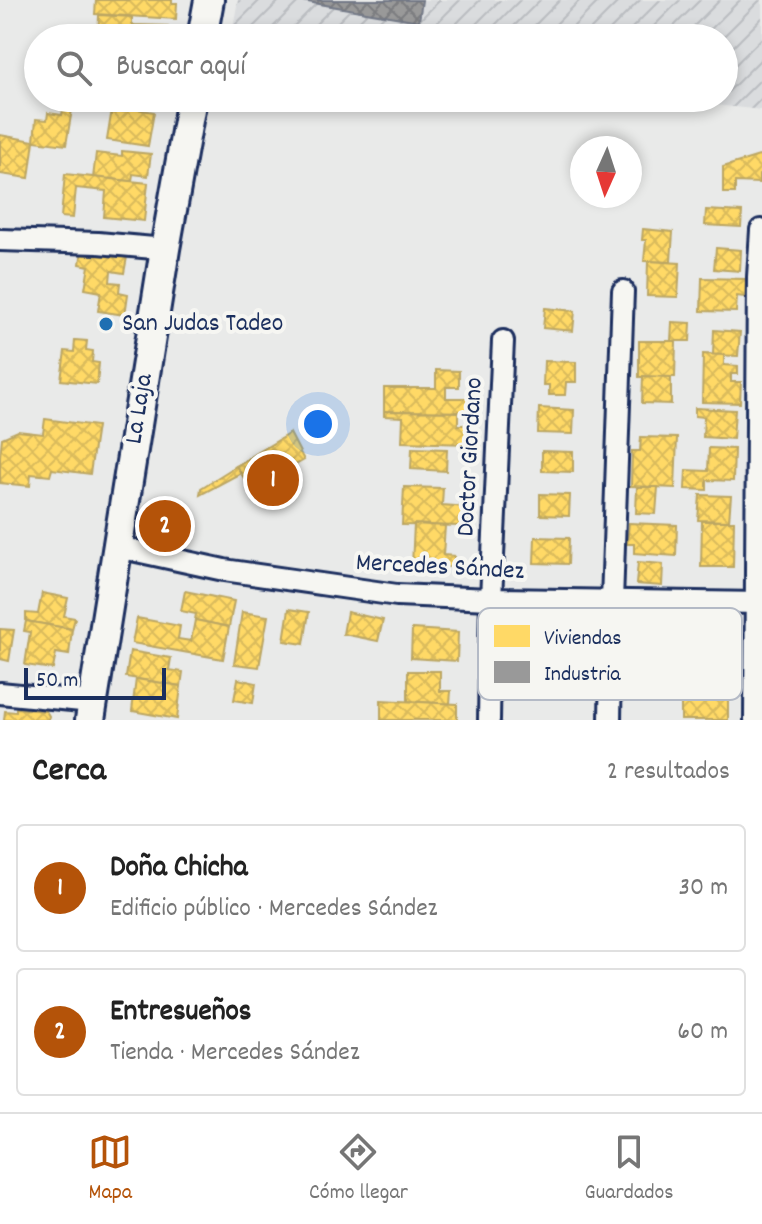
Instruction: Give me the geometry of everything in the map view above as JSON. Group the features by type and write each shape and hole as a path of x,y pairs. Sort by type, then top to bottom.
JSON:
{"main road":[{"path":"205,24 209,0"},
{"name":"La Laja","path":"91,711 189,112"}],"street":[{"path":"755,720 760,603 758,277 761,230"},
{"path":"0,240 165,249"},
{"path":"612,608 623,291"},
{"name":"Doctor Giordano","path":"491,608 503,341"},
{"name":"Mercedes Sández","path":"118,547 224,570 397,595 760,603"},
{"path":"0,693 91,711"},
{"name":"Doctor Giordano","path":"489,700 489,720"},
{"path":"610,700 610,720"}],"shaded area":[{"path":"238,0 762,0 762,110 738,107 738,24 234,24"}],"building: Viviendas":[{"path":"96,0 172,0 172,3 177,3 176,19 95,14"},
{"path":"99,15 132,17 132,24 99,24"},
{"path":"62,112 72,112 66,145 34,141 36,119 47,120 48,113 62,115"},
{"path":"112,112 154,112 148,146 107,140"},
{"path":"0,135 34,141 29,178 0,174"},
{"path":"122,151 151,154 148,176 133,174 132,181 93,178 96,153 122,156"},
{"path":"762,155 759,183 735,182 735,193 723,193 723,167"},
{"path":"65,174 148,183 144,221 104,217 106,191 76,188 73,218 61,217"},
{"path":"706,210 742,212 741,227 705,225"},
{"path":"643,229 673,232 671,262 644,261 646,240 642,240"},
{"path":"716,248 741,250 740,271 714,269"},
{"path":"82,250 127,257 124,273 111,271 110,282 120,283 119,292 128,294 125,315 98,311 101,292 85,289 89,266 80,264"},
{"path":"648,261 680,263 678,297 647,296"},
{"path":"702,278 746,279 745,297 737,296 736,312 701,311"},
{"path":"545,308 575,311 573,331 543,328"},
{"path":"672,322 691,323 690,341 671,341"},
{"path":"714,330 740,332 738,356 713,355"},
{"path":"75,340 87,341 86,350 93,351 92,362 99,363 97,384 61,380 65,351 74,352"},
{"path":"639,341 676,341 675,377 639,377"},
{"path":"703,354 724,355 724,365 738,366 738,374 731,374 731,382 741,382 740,403 702,402"},
{"path":"544,361 576,362 576,382 566,382 565,395 549,395 549,385 543,385"},
{"path":"436,370 459,371 459,387 446,387 446,398 473,398 473,412 384,411 384,388 436,388"},
{"path":"643,376 671,377 671,404 642,403"},
{"path":"539,408 574,410 573,434 538,433"},
{"path":"695,408 735,410 733,439 703,437 704,417 695,416"},
{"path":"384,411 458,412 458,425 469,425 468,444 402,442 403,417 384,416"},
{"path":"45,419 97,426 90,474 52,469 50,476 31,474 30,486 0,483 2,438 18,431 43,434"},
{"path":"290,433 304,460 252,490 236,466"},
{"path":"641,437 677,438 675,488 631,486 632,451 640,451"},
{"path":"412,448 447,449 446,471 411,469"},
{"path":"709,448 734,449 733,481 707,480 707,490 685,489 686,470 708,471"},
{"path":"542,451 573,452 573,472 542,471"},
{"path":"236,466 241,473 200,495 201,488"},
{"path":"404,487 443,488 442,505 468,507 467,526 402,525"},
{"path":"637,487 658,487 656,514 636,513"},
{"path":"540,494 570,495 569,516 540,515"},
{"path":"700,495 731,496 729,521 698,520"},
{"path":"702,521 734,521 733,567 701,567"},
{"path":"629,523 677,525 676,556 634,553 634,544 627,544"},
{"path":"414,524 445,526 443,555 454,556 453,567 412,565"},
{"path":"535,537 569,538 568,564 534,563"},
{"path":"638,562 663,564 662,586 636,584"},
{"path":"185,591 234,601 229,627 195,620 196,614 181,611"},
{"path":"42,593 68,598 64,616 75,618 72,629 26,621 26,613 38,614"},
{"path":"289,609 309,612 304,644 284,641"},
{"path":"242,612 268,616 259,667 234,664"},
{"path":"347,612 383,620 378,641 343,634"},
{"path":"137,618 180,626 178,639 191,641 195,620 229,627 223,659 132,643"},
{"path":"26,621 72,629 69,655 56,653 53,669 25,665 30,632 24,631"},
{"path":"0,629 14,630 9,661 0,659"},
{"path":"412,629 458,632 457,661 411,658"},
{"path":"130,651 171,658 169,670 183,672 181,686 126,677"},
{"path":"408,671 440,671 440,691 451,691 450,704 408,701"},
{"path":"136,679 181,686 177,719 132,711"},
{"path":"238,679 256,683 253,703 234,700"},
{"path":"381,700 457,704 457,720 381,720"},
{"path":"681,700 728,700 728,720 681,720"},
{"path":"16,708 46,711 48,720 4,720 5,711 16,712"}],"building: Industria":[{"path":"296,0 422,0 419,21"}],"place":[{"name":"San Judas Tadeo","path":"106,324"},
{"name":"Doña Chicha","path":"273,480"},
{"name":"Entresueños","path":"165,526"}]}
